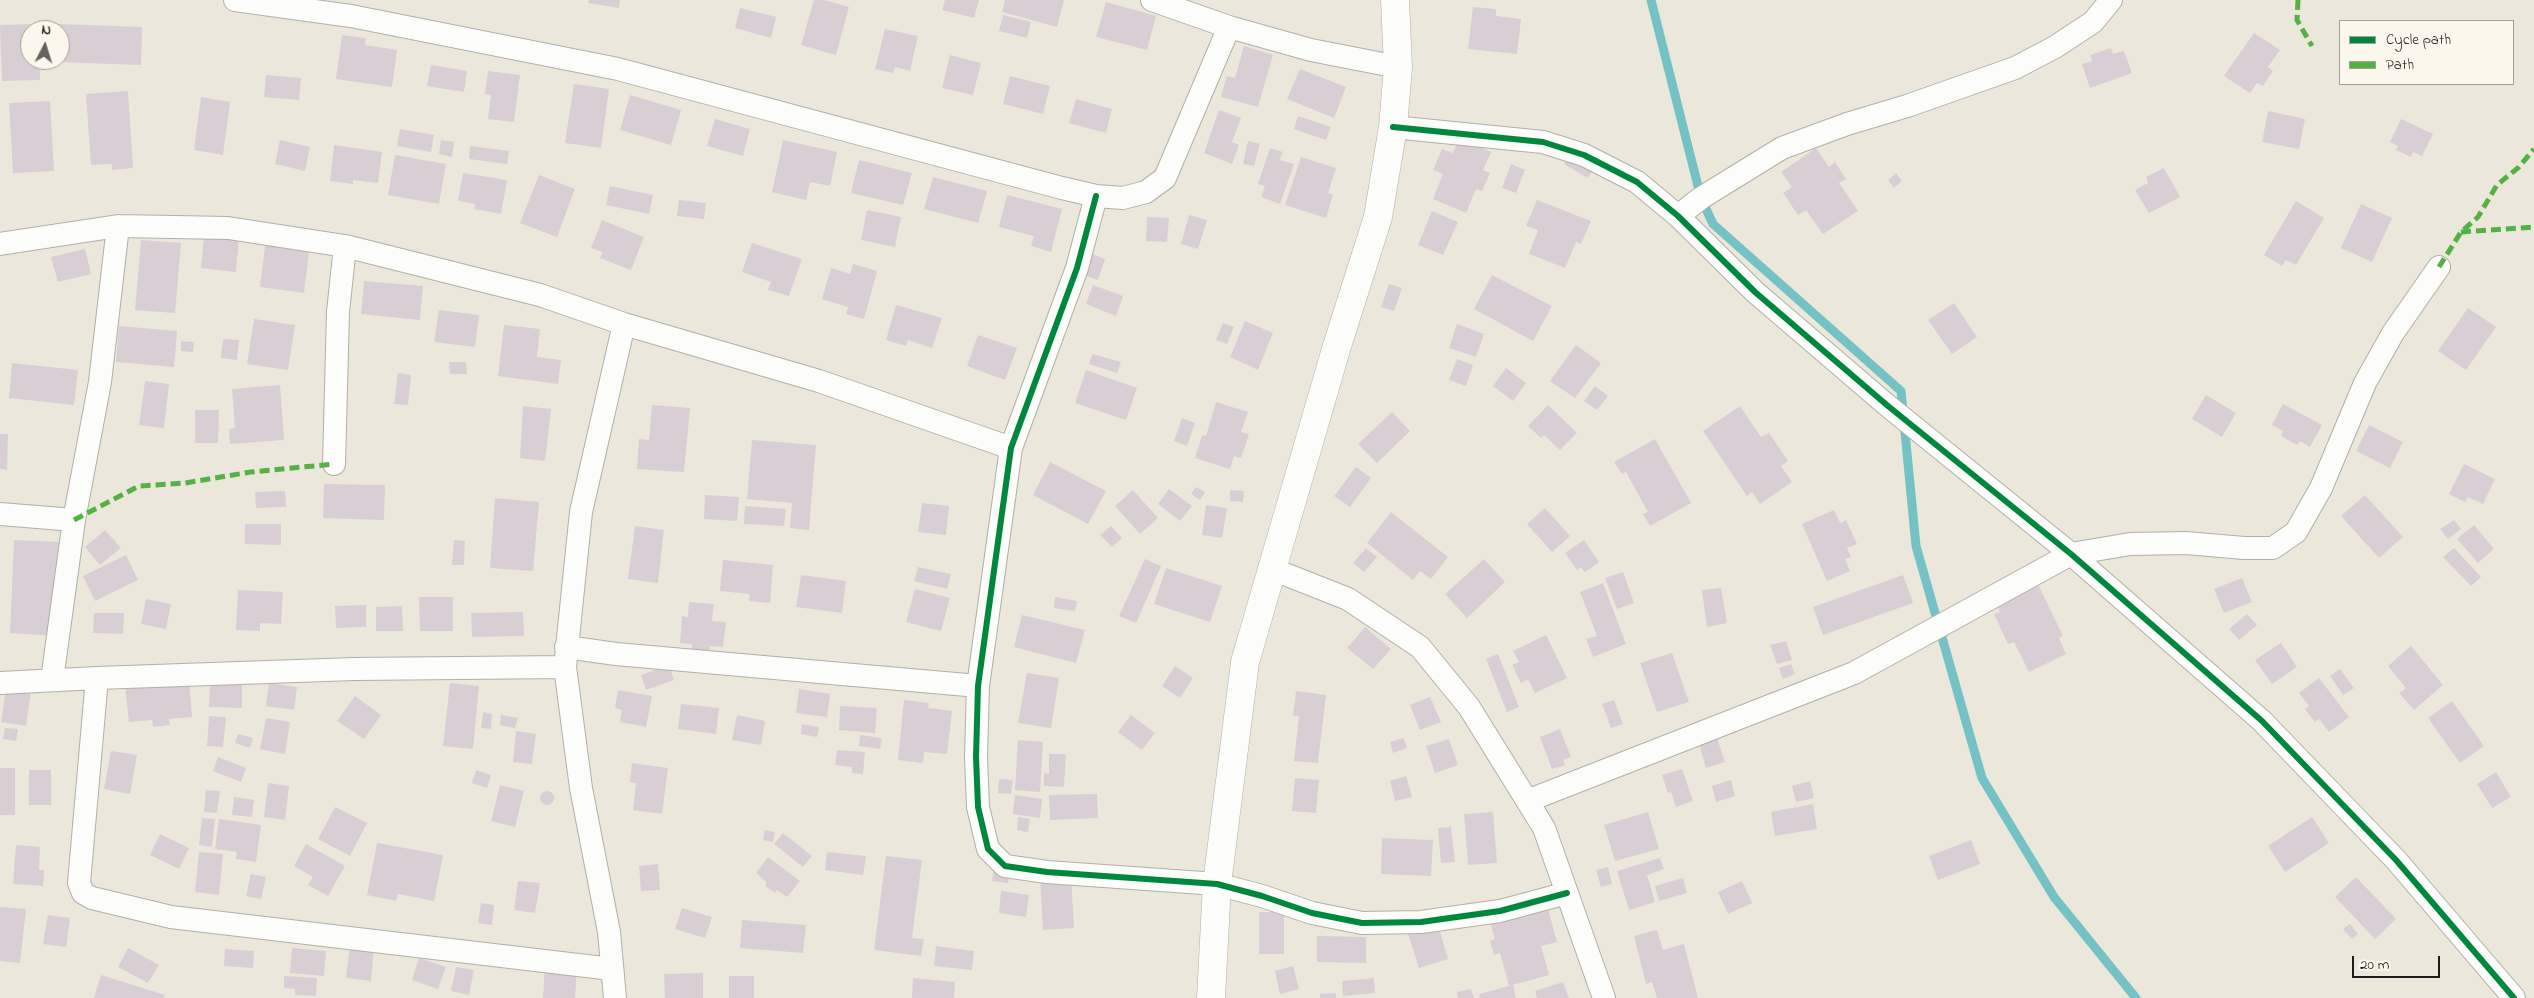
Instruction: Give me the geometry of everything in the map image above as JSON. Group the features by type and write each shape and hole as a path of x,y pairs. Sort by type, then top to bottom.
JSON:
{"street":[{"path":"235,0 351,16 618,69 1096,196 1123,198 1146,192 1165,178 1230,27"},
{"path":"1152,0 1230,27 1311,50 1398,67"},
{"path":"1211,998 1217,884 1245,662 1378,217 1393,127 1398,67 1395,0"},
{"path":"1678,216 1701,198 1782,148 1847,124 1907,106 2015,68 2055,47 2093,22 2111,0"},
{"path":"1393,127 1543,142 1584,155 1637,182 1678,216 1762,298 1888,406 2071,554 2262,721 2396,860 2514,998"},
{"path":"1096,196 1077,268 1011,448 978,686 976,757 978,807 988,849 1005,866 1048,872 1217,884 1312,913 1362,922 1421,922 1500,911 1566,893"},
{"path":"0,244 118,226 228,228 345,246 540,295 624,324 819,381 1011,448"},
{"path":"52,680 74,520 100,382 118,226"},
{"path":"334,464 338,312 345,246"},
{"path":"1527,801 1854,673 2071,554 2130,544 2186,543 2244,548 2273,548 2296,532 2321,488 2365,383 2393,333 2439,267"},
{"path":"615,998 610,932 581,788 565,657 581,512 624,324"},
{"path":"0,514 74,520"},
{"path":"1272,569 1348,599 1420,647 1468,706 1544,828 1604,998"},
{"path":"0,683 354,669 616,654 978,686"},
{"path":"97,678 79,883 83,893 92,898 171,917 612,969"}],"building":[{"path":"589,0 620,0 619,8 588,3"},
{"path":"814,0 824,0 849,7 836,55 801,45"},
{"path":"945,0 979,0 974,18 942,10"},
{"path":"1005,0 1064,0 1057,27 1002,12"},
{"path":"1106,2 1156,16 1147,50 1096,37"},
{"path":"1473,7 1496,9 1496,16 1521,19 1517,54 1468,49"},
{"path":"740,8 776,17 771,38 735,28"},
{"path":"1003,15 1031,22 1027,38 999,31"},
{"path":"20,24 20,70 40,70 40,80 2,81 0,25"},
{"path":"70,24 142,27 141,65 70,62"},
{"path":"885,29 918,36 910,71 895,67 893,73 875,69"},
{"path":"2254,33 2280,50 2268,67 2273,71 2263,86 2257,83 2250,93 2224,76"},
{"path":"342,35 366,38 365,45 397,50 392,87 336,79"},
{"path":"1244,46 1273,55 1258,107 1221,97 1227,76 1235,78"},
{"path":"2111,48 2113,54 2124,51 2132,73 2090,88 2082,64 2092,61 2090,55"},
{"path":"950,55 981,63 973,95 942,88"},
{"path":"431,65 467,71 464,92 427,86"},
{"path":"1300,69 1346,87 1334,118 1287,99"},
{"path":"488,71 520,75 514,122 488,119 491,95 485,94"},
{"path":"266,75 301,78 299,100 264,97"},
{"path":"1010,76 1050,86 1043,114 1003,104"},
{"path":"574,84 609,89 601,148 565,143"},
{"path":"128,91 133,168 112,170 112,164 91,165 86,94"},
{"path":"630,95 681,110 671,145 620,130"},
{"path":"201,97 230,102 223,155 194,150"},
{"path":"1076,99 1112,109 1106,133 1069,123"},
{"path":"50,101 54,171 13,173 9,103"},
{"path":"1219,110 1241,118 1232,142 1239,145 1232,164 1204,153"},
{"path":"2268,111 2305,119 2299,149 2262,142"},
{"path":"1298,116 1331,127 1326,140 1294,129"},
{"path":"715,119 750,129 743,156 707,146"},
{"path":"2401,119 2433,134 2422,156 2413,152 2411,157 2396,150 2398,146 2390,142"},
{"path":"400,129 434,135 431,152 397,146"},
{"path":"1459,138 1491,152 1483,170 1490,173 1482,191 1476,189 1466,213 1433,199 1443,174 1433,170 1442,149 1453,153"},
{"path":"280,140 310,147 305,171 275,164"},
{"path":"441,140 454,142 452,157 439,154"},
{"path":"783,140 837,152 830,186 810,182 806,200 772,192"},
{"path":"1248,141 1260,144 1254,166 1243,164"},
{"path":"334,145 382,152 378,183 353,180 353,184 330,181"},
{"path":"470,146 509,151 507,164 469,159"},
{"path":"1270,148 1283,152 1280,160 1294,164 1280,204 1261,197 1265,186 1258,184"},
{"path":"1816,148 1829,167 1835,162 1846,179 1839,183 1858,211 1823,234 1806,210 1798,215 1783,193 1792,187 1781,172"},
{"path":"1571,152 1595,166 1588,178 1564,164"},
{"path":"395,155 446,164 439,204 388,195"},
{"path":"1301,157 1336,168 1328,193 1333,195 1326,218 1285,205"},
{"path":"859,160 912,173 903,205 851,193"},
{"path":"1511,164 1525,170 1516,193 1502,188"},
{"path":"2164,168 2180,197 2149,213 2135,190 2148,183 2146,177"},
{"path":"463,173 507,180 501,214 474,209 475,204 458,201"},
{"path":"1896,173 1902,181 1894,188 1888,180"},
{"path":"539,175 575,189 557,237 520,223"},
{"path":"933,177 987,191 978,223 924,209"},
{"path":"610,186 653,195 649,214 606,205"},
{"path":"1007,195 1062,209 1051,252 1031,246 1034,236 999,227"},
{"path":"679,200 706,203 704,219 677,216"},
{"path":"1537,200 1591,221 1581,244 1576,242 1565,268 1529,254 1538,230 1526,226"},
{"path":"2296,201 2324,218 2296,265 2286,260 2282,266 2264,255"},
{"path":"2361,204 2392,218 2372,262 2341,248"},
{"path":"867,210 901,217 895,247 861,240"},
{"path":"1432,211 1458,222 1443,255 1418,245"},
{"path":"1189,215 1207,220 1198,249 1181,244"},
{"path":"1147,217 1169,218 1167,242 1146,241"},
{"path":"602,220 644,237 631,270 600,258 603,252 591,248"},
{"path":"204,236 239,239 236,272 201,268"},
{"path":"266,238 310,244 304,293 260,287"},
{"path":"141,240 181,243 175,313 135,310"},
{"path":"752,243 802,259 789,296 768,290 771,282 742,272"},
{"path":"85,249 91,274 58,282 51,257"},
{"path":"1092,254 1105,259 1098,280 1084,275"},
{"path":"853,264 877,271 864,319 846,314 848,307 822,299 831,268 850,274"},
{"path":"1492,275 1552,306 1533,341 1474,309"},
{"path":"364,281 423,286 420,320 361,314"},
{"path":"1389,284 1402,288 1394,311 1381,307"},
{"path":"1093,285 1123,296 1116,316 1086,304"},
{"path":"1954,303 1977,337 1952,354 1928,320"},
{"path":"896,305 942,318 932,348 908,340 906,346 886,340"},
{"path":"2468,308 2496,327 2466,370 2438,351"},
{"path":"439,310 479,315 475,347 434,342"},
{"path":"254,319 295,325 288,370 247,364"},
{"path":"1245,321 1273,333 1258,370 1230,357"},
{"path":"1223,323 1234,327 1227,344 1216,340"},
{"path":"1457,324 1484,334 1476,357 1449,348"},
{"path":"504,325 540,329 537,357 561,360 558,384 498,376"},
{"path":"119,326 177,331 174,367 116,362"},
{"path":"978,335 1017,348 1005,380 967,366"},
{"path":"223,339 239,340 237,360 221,358"},
{"path":"181,341 194,342 193,352 181,351"},
{"path":"1576,345 1601,363 1575,398 1550,381"},
{"path":"1092,354 1121,362 1117,373 1089,364"},
{"path":"1457,359 1473,365 1466,386 1449,380"},
{"path":"449,362 466,362 467,374 450,374"},
{"path":"12,363 78,370 74,405 9,398"},
{"path":"1506,368 1526,383 1513,401 1493,386"},
{"path":"1086,370 1137,388 1126,420 1075,403"},
{"path":"398,373 411,375 408,405 394,404"},
{"path":"145,381 169,384 164,428 139,425"},
{"path":"280,385 284,440 230,444 229,429 235,428 232,389"},
{"path":"1595,386 1608,396 1597,410 1584,401"},
{"path":"2206,395 2236,413 2222,437 2192,419"},
{"path":"1216,402 1248,412 1241,432 1249,434 1241,458 1234,456 1230,469 1195,458 1202,435 1206,436"},
{"path":"2283,404 2322,425 2310,447 2300,441 2297,445 2281,436 2283,431 2272,425"},
{"path":"652,405 690,408 684,472 637,469 639,439 649,440"},
{"path":"1548,405 1577,433 1560,450 1544,435 1541,438 1528,426"},
{"path":"523,406 551,409 545,461 520,458"},
{"path":"1740,406 1761,437 1769,433 1788,461 1781,466 1792,482 1760,504 1752,492 1747,496 1703,431"},
{"path":"195,410 219,410 218,443 195,443"},
{"path":"1392,412 1410,431 1377,463 1358,444"},
{"path":"1182,418 1195,423 1187,446 1174,441"},
{"path":"2369,425 2403,442 2390,468 2356,451"},
{"path":"0,434 8,434 7,470 0,469"},
{"path":"1655,439 1691,503 1650,526 1643,514 1648,512 1626,472 1622,474 1614,462"},
{"path":"752,440 816,445 809,530 790,528 792,503 747,499"},
{"path":"1050,462 1106,491 1088,524 1033,495"},
{"path":"2464,464 2495,479 2483,504 2468,497 2465,502 2449,494"},
{"path":"1356,467 1371,478 1350,507 1334,496"},
{"path":"324,484 385,485 384,520 323,518"},
{"path":"1196,487 1205,492 1200,500 1191,494"},
{"path":"1169,489 1192,506 1180,521 1158,504"},
{"path":"1133,490 1158,518 1140,534 1115,506"},
{"path":"1230,490 1244,491 1243,502 1230,501"},
{"path":"285,491 286,507 256,508 255,492"},
{"path":"705,495 739,497 737,521 704,519"},
{"path":"2365,495 2403,537 2379,558 2341,516"},
{"path":"495,498 539,502 533,571 490,568"},
{"path":"922,503 949,506 946,535 918,532"},
{"path":"1206,505 1227,508 1222,538 1202,535"},
{"path":"745,506 786,509 784,526 744,524"},
{"path":"1545,508 1570,536 1552,552 1527,524"},
{"path":"1834,510 1840,523 1846,520 1857,544 1847,548 1851,557 1845,559 1850,571 1827,581 1802,524"},
{"path":"1391,512 1448,557 1431,579 1420,571 1413,580 1367,543"},
{"path":"2454,520 2461,529 2448,539 2440,529"},
{"path":"245,524 281,524 281,545 245,544"},
{"path":"2474,525 2494,549 2478,563 2457,539"},
{"path":"635,526 664,530 658,583 628,579"},
{"path":"1111,526 1122,538 1112,547 1100,535"},
{"path":"105,530 121,548 100,565 85,547"},
{"path":"14,540 60,542 55,636 10,633"},
{"path":"454,540 465,541 464,565 452,565"},
{"path":"1584,540 1599,562 1585,572 1581,567 1577,570 1565,553"},
{"path":"1366,548 1377,557 1364,572 1353,563"},
{"path":"2454,548 2481,577 2471,586 2443,557"},
{"path":"126,555 138,580 95,601 83,576"},
{"path":"1145,559 1161,566 1136,623 1119,616"},
{"path":"1484,559 1505,582 1467,618 1445,594"},
{"path":"723,560 773,565 770,603 749,601 750,594 720,591"},
{"path":"918,567 951,574 947,589 914,581"},
{"path":"1166,568 1222,586 1210,622 1154,604"},
{"path":"2031,570 2063,636 2059,638 2066,654 2029,672 2014,642 2008,644 1994,614 2000,612 1990,590"},
{"path":"1623,572 1634,603 1617,609 1605,578"},
{"path":"801,575 846,581 842,613 796,607"},
{"path":"1903,575 1913,603 1823,635 1813,607"},
{"path":"2242,578 2252,602 2224,613 2214,589"},
{"path":"1603,583 1626,644 1593,657 1586,639 1597,636 1580,592"},
{"path":"1721,588 1727,623 1707,627 1702,590"},
{"path":"915,589 950,598 941,631 906,622"},
{"path":"238,590 283,592 281,624 260,623 260,631 236,630"},
{"path":"419,597 453,597 453,631 420,631"},
{"path":"1055,597 1077,601 1075,611 1054,608"},
{"path":"146,599 171,604 166,629 141,624"},
{"path":"689,602 714,604 712,621 726,622 723,647 710,646 709,656 691,654 692,644 680,643 682,616 688,617"},
{"path":"366,605 366,627 336,628 335,606"},
{"path":"402,606 403,631 376,631 376,607"},
{"path":"523,612 524,636 472,637 471,613"},
{"path":"94,613 124,613 123,634 93,633"},
{"path":"2247,614 2257,625 2239,640 2229,629"},
{"path":"1022,615 1085,630 1076,663 1014,647"},
{"path":"1365,627 1391,649 1373,669 1347,648"},
{"path":"1546,635 1567,678 1535,693 1528,679 1521,683 1512,665 1519,662 1513,651"},
{"path":"1786,641 1792,660 1777,664 1770,645"},
{"path":"2281,643 2297,667 2272,684 2255,660"},
{"path":"2411,646 2443,685 2414,710 2399,693 2406,688 2388,666"},
{"path":"1672,653 1689,702 1657,712 1640,663"},
{"path":"1498,654 1519,707 1507,712 1486,659"},
{"path":"1791,664 1795,674 1783,679 1779,668"},
{"path":"669,665 674,680 646,690 641,675"},
{"path":"1175,666 1193,678 1180,698 1162,686"},
{"path":"2340,669 2354,688 2343,695 2330,676"},
{"path":"1027,673 1059,678 1051,728 1018,723"},
{"path":"2319,678 2349,717 2329,732 2319,719 2315,722 2305,709 2309,706 2299,693"},
{"path":"189,681 192,717 169,719 170,725 153,727 152,720 129,722 125,686"},
{"path":"210,683 242,684 242,708 209,707"},
{"path":"269,683 297,687 294,710 266,706"},
{"path":"450,683 479,686 473,749 443,746"},
{"path":"6,688 31,691 26,726 1,722"},
{"path":"799,689 830,694 827,717 796,713"},
{"path":"618,690 652,696 646,727 620,722 622,710 615,708"},
{"path":"1296,691 1326,695 1318,763 1294,761 1299,716 1293,716"},
{"path":"355,696 381,715 364,739 337,721"},
{"path":"1430,697 1441,722 1420,730 1410,705"},
{"path":"904,700 929,703 928,708 952,711 947,754 924,752 923,763 898,760"},
{"path":"1614,700 1623,724 1611,728 1602,704"},
{"path":"2452,701 2484,746 2460,763 2428,718"},
{"path":"681,704 719,708 716,734 678,729"},
{"path":"840,706 877,708 875,733 839,730"},
{"path":"483,712 492,714 491,729 481,728"},
{"path":"501,715 518,718 515,728 500,725"},
{"path":"737,715 765,721 761,745 732,740"},
{"path":"1131,715 1155,733 1142,750 1118,732"},
{"path":"209,716 226,717 223,747 207,746"},
{"path":"266,718 290,722 285,754 260,749"},
{"path":"802,724 819,727 817,737 801,734"},
{"path":"5,728 18,729 16,741 3,739"},
{"path":"1560,729 1571,757 1563,760 1565,765 1552,769 1540,737"},
{"path":"516,731 536,734 532,764 513,762"},
{"path":"238,734 253,738 250,748 235,743"},
{"path":"860,735 882,738 880,749 859,746"},
{"path":"1716,735 1725,762 1706,768 1698,740"},
{"path":"1404,738 1407,748 1393,753 1390,742"},
{"path":"1449,739 1458,765 1435,773 1426,746"},
{"path":"1018,740 1043,742 1040,792 1015,790"},
{"path":"837,750 865,752 863,774 852,773 852,767 835,765"},
{"path":"111,751 137,755 130,794 104,789"},
{"path":"1049,754 1066,754 1064,787 1044,786 1044,773 1049,774"},
{"path":"218,757 246,768 241,782 213,771"},
{"path":"632,763 668,768 662,814 633,810 636,783 630,782"},
{"path":"0,768 15,768 15,815 0,815"},
{"path":"1682,769 1693,801 1676,807 1671,792 1668,793 1662,775"},
{"path":"29,770 51,770 51,805 29,805"},
{"path":"476,770 491,775 487,788 472,783"},
{"path":"2496,772 2511,797 2492,808 2477,784"},
{"path":"1406,776 1412,797 1395,801 1390,781"},
{"path":"1295,778 1319,780 1316,813 1292,811"},
{"path":"999,779 1013,780 1011,794 998,793"},
{"path":"1731,780 1735,796 1716,802 1712,786"},
{"path":"1810,781 1814,798 1796,802 1792,786"},
{"path":"268,783 289,786 285,820 264,817"},
{"path":"500,785 524,791 515,827 491,821"},
{"path":"206,790 220,791 217,813 204,812"},
{"path":"547,791 552,793 554,798 552,803 547,805 542,803 540,798 542,793"},
{"path":"1097,794 1098,818 1050,820 1049,795"},
{"path":"1015,795 1042,799 1040,818 1013,814"},
{"path":"234,797 254,800 252,817 232,815"},
{"path":"1813,804 1817,829 1775,836 1771,812"},
{"path":"335,807 367,823 350,856 318,839"},
{"path":"1493,812 1497,863 1468,865 1464,814"},
{"path":"1648,812 1659,849 1615,861 1604,825"},
{"path":"1018,817 1030,819 1028,832 1017,830"},
{"path":"2312,817 2329,843 2285,872 2268,846"},
{"path":"202,818 215,819 212,847 199,845"},
{"path":"219,819 261,825 256,862 236,859 237,852 215,849"},
{"path":"1451,827 1455,862 1441,863 1438,828"},
{"path":"765,830 775,832 773,842 763,840"},
{"path":"783,833 812,856 803,867 774,844"},
{"path":"160,834 189,848 179,869 150,855"},
{"path":"1382,838 1433,840 1431,876 1381,874"},
{"path":"1971,840 1980,864 1938,880 1929,856"},
{"path":"377,843 443,855 434,901 398,894 396,901 367,895"},
{"path":"306,844 345,866 328,896 308,885 313,877 294,866"},
{"path":"16,845 40,847 39,870 44,870 43,886 13,884"},
{"path":"199,852 223,854 219,895 195,892"},
{"path":"827,852 866,856 863,875 825,870"},
{"path":"886,856 922,860 912,938 924,939 921,956 874,950"},
{"path":"768,857 800,881 787,897 777,890 775,893 765,886 767,883 756,873"},
{"path":"1660,858 1664,869 1647,875 1655,902 1629,910 1617,871"},
{"path":"658,864 660,890 641,891 639,866"},
{"path":"994,867 1011,870 1008,883 992,881"},
{"path":"1608,867 1612,884 1601,887 1596,870"},
{"path":"251,874 266,877 261,899 246,896"},
{"path":"1071,875 1074,928 1043,930 1040,877"},
{"path":"2356,877 2396,919 2375,939 2335,897"},
{"path":"1683,878 1687,893 1659,901 1655,886"},
{"path":"518,881 540,883 535,913 514,910"},
{"path":"1742,881 1752,903 1728,914 1718,892"},
{"path":"1001,891 1029,895 1026,917 999,913"},
{"path":"481,903 494,905 492,925 478,923"},
{"path":"1547,905 1557,942 1541,946 1549,975 1509,986 1500,953 1494,955 1490,941 1495,939 1488,915"},
{"path":"0,907 26,909 20,963 0,961"},
{"path":"682,908 712,917 705,938 675,929"},
{"path":"1259,912 1284,912 1284,954 1259,954"},
{"path":"48,915 70,918 66,947 43,944"},
{"path":"742,920 806,925 803,953 740,948"},
{"path":"2350,924 2358,934 2352,939 2343,929"},
{"path":"1438,925 1448,959 1419,968 1408,934"},
{"path":"1657,930 1663,950 1684,944 1698,998 1657,998 1652,982 1646,984 1634,936"},
{"path":"1317,936 1366,937 1366,963 1317,962"},
{"path":"350,944 374,947 371,981 346,978"},
{"path":"936,946 974,951 972,970 934,966"},
{"path":"128,948 159,965 148,983 118,967"},
{"path":"292,948 326,951 324,976 290,973"},
{"path":"225,949 254,951 253,968 224,966"},
{"path":"419,958 446,967 438,989 412,980"},
{"path":"545,964 577,966 575,998 543,998"},
{"path":"1293,966 1299,989 1280,994 1275,971"},
{"path":"456,967 474,970 469,995 451,991"},
{"path":"703,973 703,998 665,998 664,974"},
{"path":"101,975 165,995 164,998 94,998"},
{"path":"284,976 317,978 316,996 295,995 295,989 284,988"},
{"path":"729,976 754,976 754,998 729,998"},
{"path":"913,978 955,982 954,998 912,998"},
{"path":"1374,978 1375,993 1343,996 1342,981"},
{"path":"1563,982 1569,998 1537,998 1535,991"},
{"path":"1513,985 1516,998 1480,998 1479,994"},
{"path":"1471,989 1474,998 1458,998 1457,992"},
{"path":"1336,993 1336,998 1320,998 1320,994"}],"waterway":[{"path":"1651,0 1701,198 1713,224 1901,391 1916,546 1982,778 2054,897 2136,998"}],"marked path":[{"path":"2298,0 2297,20 2312,46"},
{"path":"2439,267 2461,232 2478,217 2497,185 2519,167 2534,149"},
{"path":"2461,232 2534,227"},
{"path":"74,520 139,486 185,483 251,472 334,464"}],"cycle path":[{"path":"1393,127 1543,142 1584,155 1637,182 1678,216 1755,292 1888,406 2071,554 2262,721 2396,860 2514,998"},
{"path":"1096,196 1077,268 1011,448 978,686 976,757 978,807 988,849 1005,866 1047,872 1217,884 1262,896 1312,913 1362,923 1421,922 1500,911 1567,893"}]}
